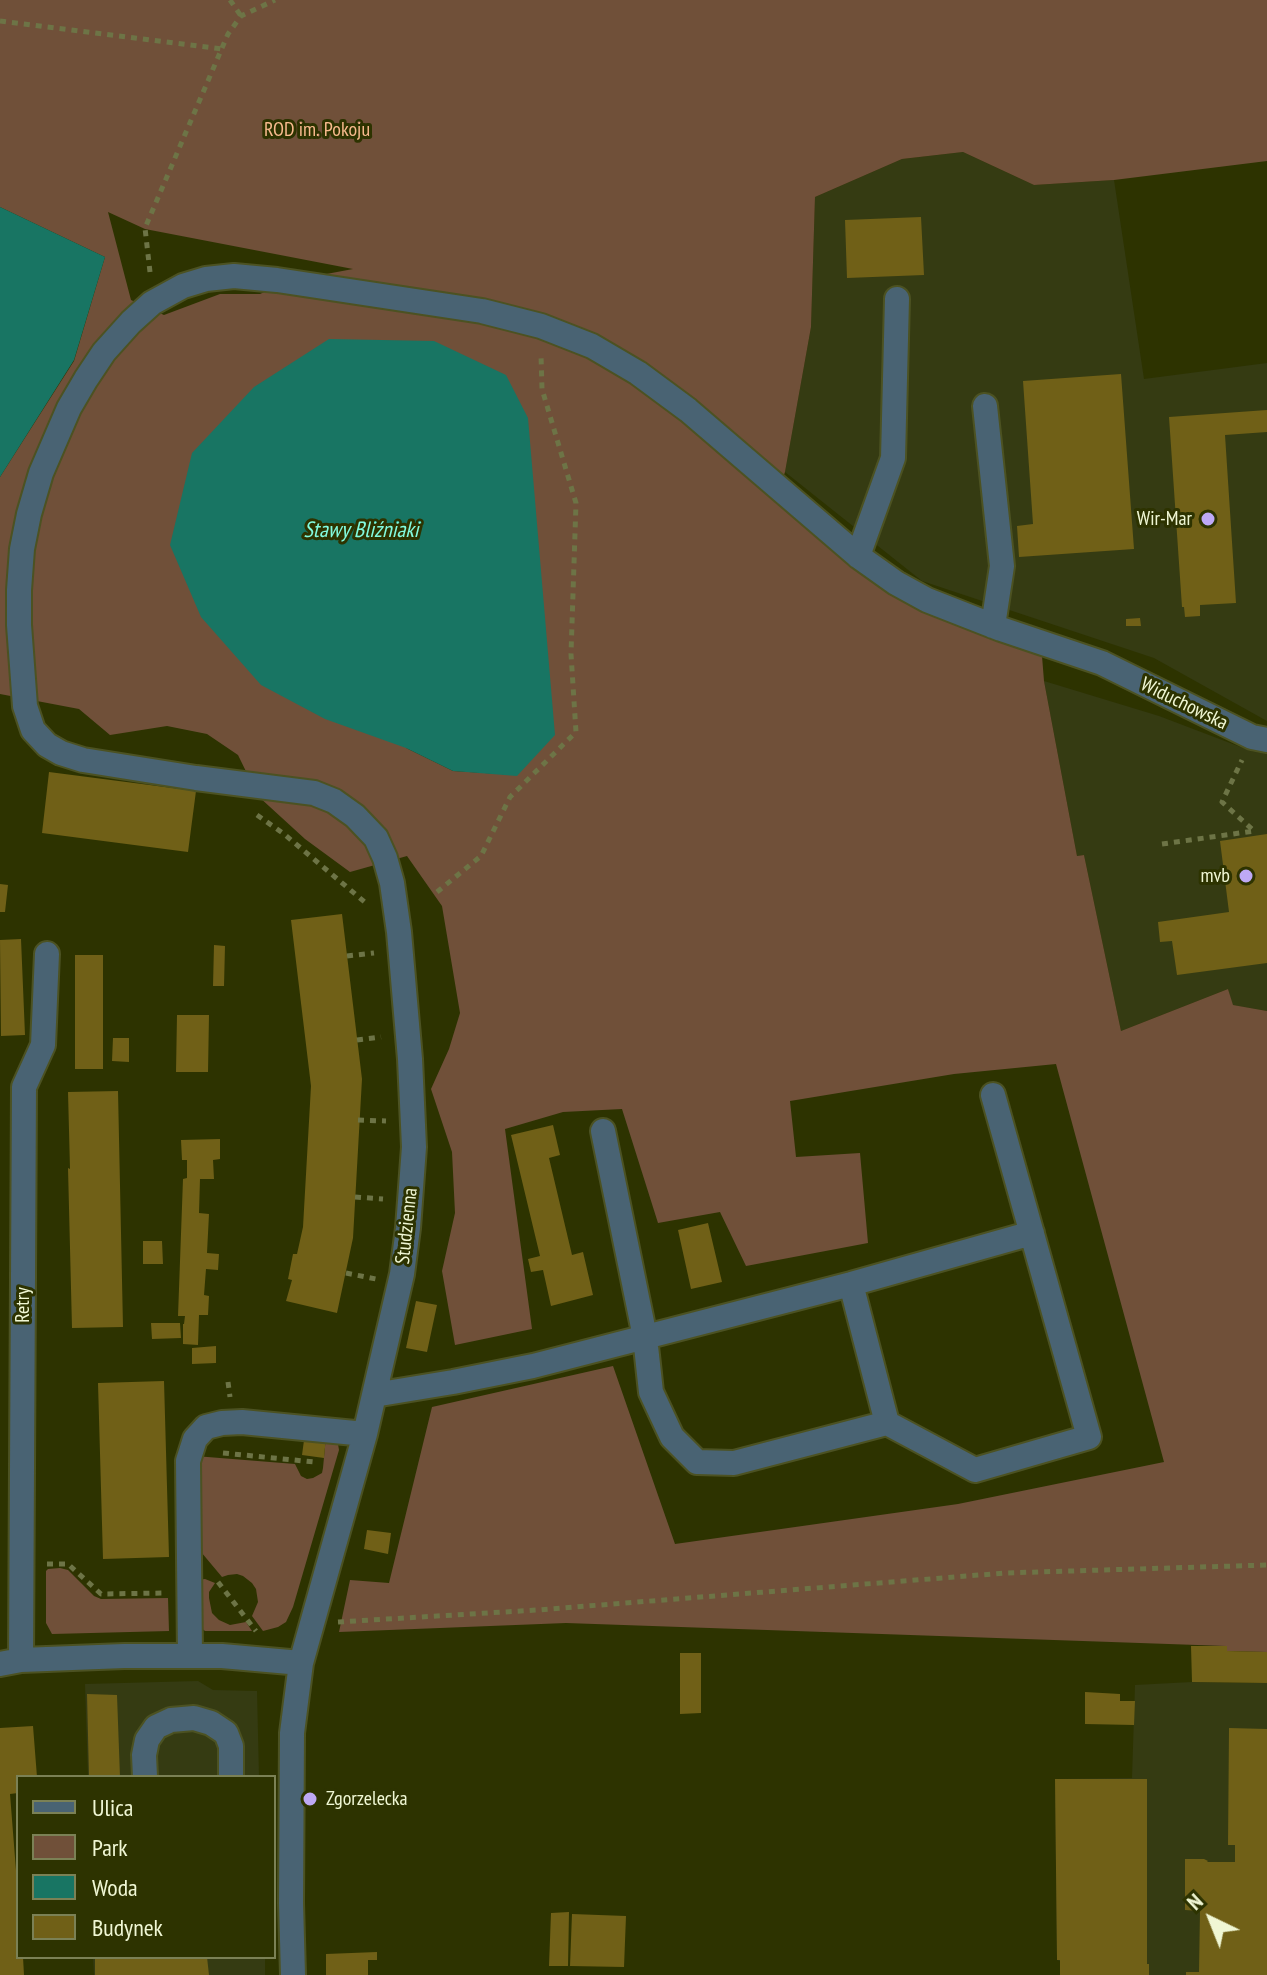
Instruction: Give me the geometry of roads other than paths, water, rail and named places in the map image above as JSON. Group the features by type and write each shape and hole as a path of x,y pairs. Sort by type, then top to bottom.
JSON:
{"street":[{"name":"Widuchowska","path":"33,730 25,706 19,602 22,549 41,473 69,408 104,352 152,303 183,286 206,279 234,276 482,311 541,326 592,346 638,373 688,410 858,556 896,583 927,600 993,626 1102,663 1260,738"},
{"path":"858,556 893,458 897,299"},
{"path":"985,406 1002,566 993,626"},
{"name":"Studzienna","path":"33,730 47,745 83,760 314,793 334,801 355,816 376,838 392,883 410,1059 414,1147 408,1228 402,1274 365,1434 301,1663 292,1733 283,1930 293,1975"},
{"name":"Retry","path":"11,1662 22,1566 24,1087 43,1045 47,954"},
{"path":"603,1131 645,1337 651,1392 672,1437 697,1462 734,1463 887,1423 975,1470 1089,1437 993,1095"},
{"path":"374,1395 533,1366 851,1284 1032,1233"},
{"path":"851,1284 887,1423"},
{"path":"190,1656 188,1461 195,1439 206,1427 242,1422 365,1434"},
{"path":"11,1662 124,1656 222,1656 301,1663"},
{"path":"145,1775 147,1740 156,1727 171,1720 194,1718 211,1723 226,1733 231,1746 231,1775"}],"water":[{"path":"0,207 105,257 74,360 0,477"},
{"name":"Stawy Bliźniaki","path":"329,339 434,341 506,375 528,418 555,735 517,776 453,771 406,748 325,719 261,685 201,617 170,545 192,453 254,387"}],"place":[{"name":"Wir-Mar","path":"1208,519"},
{"name":"mvb","path":"1246,876"},
{"name":"Zgorzelecka","path":"310,1799"}],"park label":[{"name":"ROD im. Pokoju","path":"317,130"}]}
